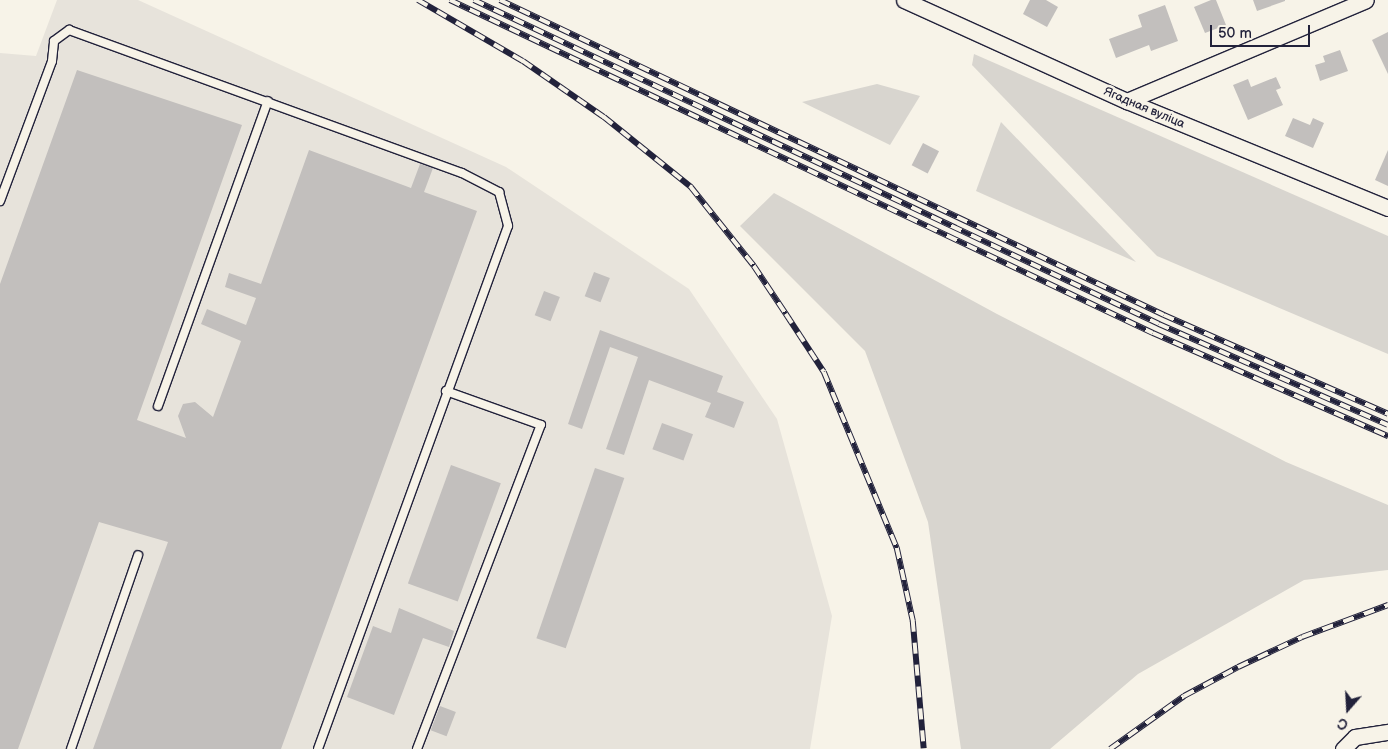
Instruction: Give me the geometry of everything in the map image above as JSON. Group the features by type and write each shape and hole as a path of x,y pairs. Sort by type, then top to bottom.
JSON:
{"street":[{"name":"Ягадная вуліца","path":"904,0 1127,101 1388,208"},
{"path":"1127,101 1366,0"},
{"path":"1342,749 1355,737 1388,732"}],"lane":[{"path":"0,201 52,61 54,41 69,30 462,173 499,192 508,226 446,391 318,749"},
{"path":"158,406 268,101"},
{"path":"417,749 541,424 446,391"},
{"path":"71,749 138,555"}],"shaded area":[{"path":"57,0 138,0 506,167 689,289 777,419 832,616 810,749 0,749 0,53 36,56"},
{"path":"974,54 1388,236 1388,354 1157,256 972,65"},
{"path":"877,84 920,96 890,145 802,102"},
{"path":"1001,122 1136,262 976,191"},
{"path":"774,193 997,314 1286,462 1388,505 1388,570 1304,580 1138,674 1050,749 961,749 928,522 865,351 740,226"}],"building":[{"path":"1030,0 1046,0 1058,7 1047,27 1023,14"},
{"path":"1211,0 1216,0 1226,25 1205,33 1194,7"},
{"path":"1253,0 1285,0 1285,1 1257,11"},
{"path":"1165,5 1178,41 1151,51 1149,45 1116,58 1109,39 1142,27 1138,15"},
{"path":"1388,32 1388,74 1372,40"},
{"path":"1340,50 1348,71 1320,81 1315,65 1325,62 1323,56"},
{"path":"77,70 242,125 137,420 186,438 178,416 183,404 195,402 213,417 241,341 201,324 207,309 246,325 256,298 225,287 229,273 261,284 309,150 411,188 420,164 433,168 424,192 477,211 281,749 93,749 168,542 99,522 18,749 0,749 0,284"},
{"path":"1276,77 1281,88 1276,90 1283,105 1248,120 1233,85 1248,79 1251,87"},
{"path":"1293,118 1310,125 1313,118 1324,123 1313,148 1285,136"},
{"path":"923,143 939,151 928,173 912,165"},
{"path":"1388,150 1388,186 1375,180"},
{"path":"594,272 610,278 601,302 585,296"},
{"path":"544,291 560,297 551,321 535,315"},
{"path":"600,330 723,376 717,392 744,402 734,428 705,417 711,403 649,380 624,455 606,449 638,357 610,347 582,429 568,424"},
{"path":"662,423 693,434 683,461 652,449"},
{"path":"451,465 501,483 458,602 408,583"},
{"path":"595,468 624,478 566,648 536,638"},
{"path":"399,608 454,631 449,647 423,638 394,715 347,697 373,626 391,633"},
{"path":"440,706 456,712 447,736 431,730"}],"railway":[{"path":"418,0 523,61 604,117 691,187 754,266 824,372 897,548 913,621 924,749"},
{"path":"450,0 1153,333 1388,436"},
{"path":"474,0 1159,324 1388,425"},
{"path":"500,0 1164,315 1388,414"},
{"path":"1110,749 1184,696 1238,667 1302,637 1388,605"}]}
